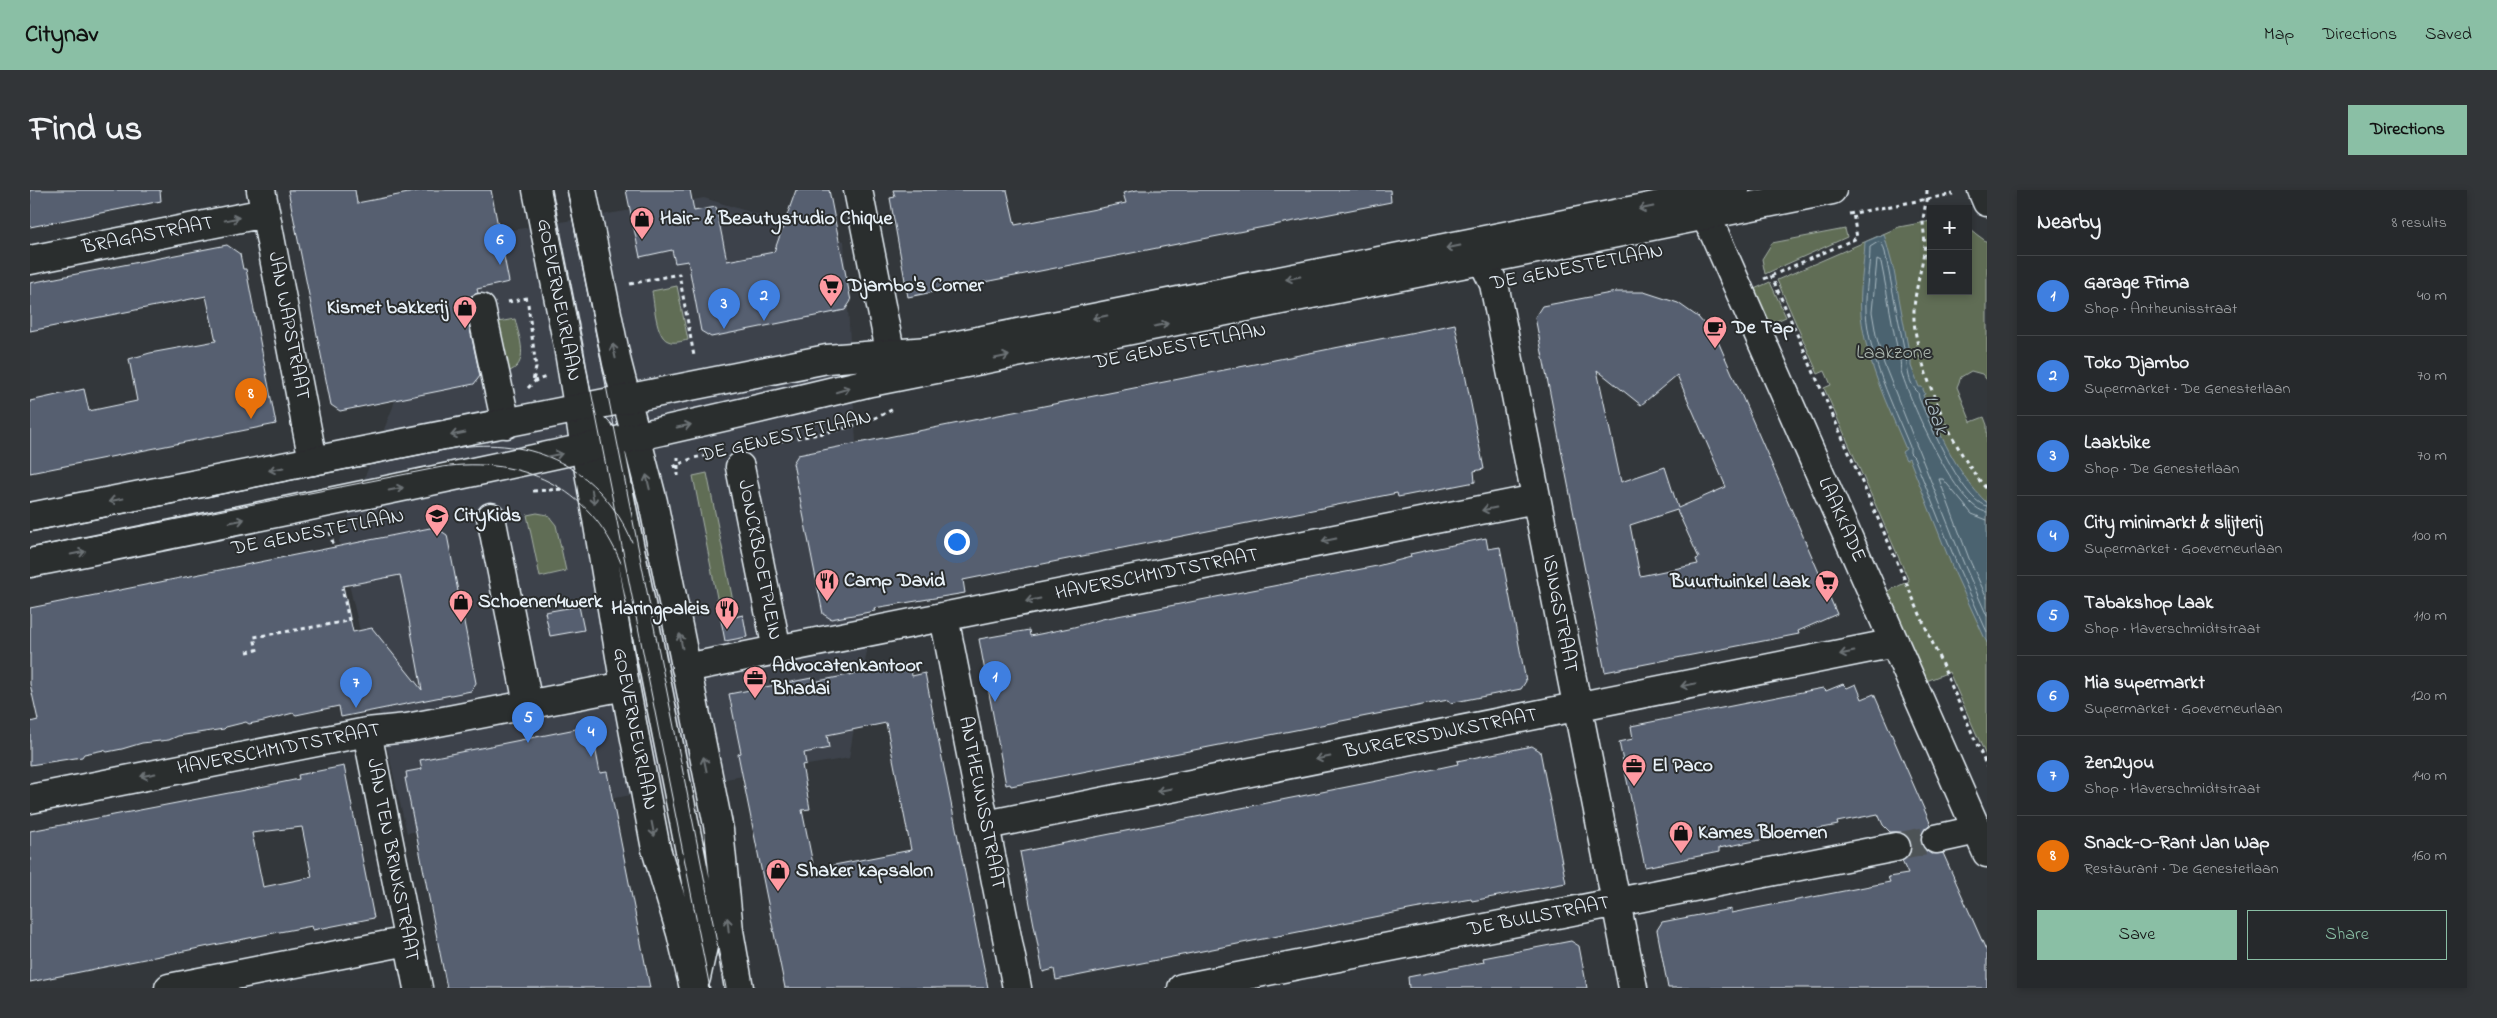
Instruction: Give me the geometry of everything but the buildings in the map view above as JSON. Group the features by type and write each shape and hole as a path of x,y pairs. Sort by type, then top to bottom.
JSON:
{"street":[{"name":"GOEVERNEURLAAN","path":"537,190 579,410 597,446 706,932 738,981"},
{"name":"GOEVERNEURLAAN","path":"582,190 613,346 646,474 720,838 729,931 738,981"},
{"path":"858,190 892,365"},
{"path":"1696,202 1735,190"},
{"path":"1696,202 1832,190"},
{"path":"1982,190 1987,202"},
{"name":"BRAGASTRAAT","path":"30,260 263,201"},
{"name":"JAN WAPSTRAAT","path":"263,201 314,461"},
{"name":"DE GENESTETLAAN","path":"30,563 436,482 597,446 892,365 928,351 1481,251 1696,202"},
{"name":"LAAKKADE","path":"1696,202 1718,240 1982,842"},
{"name":"ISINGSTRAAT","path":"1481,251 1494,284 1633,988"},
{"path":"481,308 506,424"},
{"name":"DE GENESTETLAAN","path":"30,517 579,410 827,359 892,365"},
{"path":"597,446 627,399"},
{"name":"GOEVERNEURLAAN","path":"597,446 591,485 625,686 656,849 682,933 694,987"},
{"name":"JONCKBLOETPLEIN","path":"686,668 777,650 729,460"},
{"name":"HAVERSCHMIDTSTRAAT","path":"777,650 1536,499"},
{"path":"491,517 528,704 625,686"},
{"name":"ANTHEUNISSTRAAT","path":"944,617 1017,988"},
{"name":"BURGERSDIJKSTRAAT","path":"986,825 1895,643"},
{"name":"HAVERSCHMIDTSTRAAT","path":"30,799 367,732 407,728 528,704"},
{"name":"JAN TEN BRINKSTRAAT","path":"367,732 418,988"},
{"path":"1936,839 1982,842"},
{"name":"DE BULLSTRAAT","path":"1182,988 1896,847"},
{"name":"GOEVERNEURLAAN","path":"694,987 706,932"},
{"path":"169,988 408,941"}],"path":[{"path":"1927,190 1923,222 1924,249 1914,309 1917,344 1924,368 1946,420 1965,459 1987,489"},
{"path":"1763,279 1857,238 1853,213"},
{"path":"629,284 679,274 694,357"},
{"name":"LAAKKADE","path":"1771,275 1987,767"},
{"name":"DE GENESTETLAAN","path":"756,445 852,426 868,421 896,407"},
{"name":"DE GENESTETLAAN","path":"646,474 666,470 693,458 729,460"},
{"path":"527,491 591,485"},
{"name":"DE GENESTETLAAN","path":"334,548 328,531 339,529"},
{"path":"247,652 257,650 254,637 348,621 342,588"}],"shaded area":[{"path":"704,198 844,241 868,644 849,758 407,833 339,541 393,407 435,243"}],"green space":[{"name":"Laakzone","path":"1927,222 1927,295 1972,295 1972,231 1987,242 1987,380 1982,374 1971,371 1961,377 1957,387 1971,422 1984,417 1987,425 1987,758 1949,672 1924,682 1884,593 1909,581 1824,388 1831,385 1825,371 1818,374 1777,280 1899,227"},
{"path":"1845,229 1847,237 1765,274 1762,259 1772,243"},
{"path":"1770,282 1786,317 1767,325 1752,290"},
{"path":"677,286 688,340 673,342 664,338 658,327 652,291"},
{"path":"515,319 521,342 521,357 519,363 507,372 498,322"},
{"path":"707,473 735,611 720,613 693,476"},
{"path":"537,513 548,515 556,525 566,571 540,577 527,515"}],"water":[{"path":"1884,234 1894,271 1909,352 1911,354 1911,366 1919,387 1922,387 1925,394 1923,395 1936,424 1958,466 1966,479 1987,503 1987,643 1953,569 1909,458 1906,460 1902,452 1906,449 1879,384 1868,350 1861,315 1865,242"}],"tunnel":[{"path":"1896,847 1936,839"}],"tram line":[{"path":"551,190 710,988"},
{"path":"567,190 726,988"},
{"path":"30,532 454,448 483,445 510,447 536,453 561,462 583,476 602,494 619,516 632,542"},
{"path":"30,548 442,467 471,465 499,467 525,472 550,482 572,496 591,514 608,536 621,563"}],"place":[{"name":"Hair- & Beautystudio Chique","path":"642,240"},
{"name":"Mia supermarkt","path":"500,265"},
{"name":"Djambo's Corner","path":"831,307"},
{"name":"Toko Djambo","path":"764,321"},
{"name":"Kismet bakkerij","path":"465,329"},
{"name":"Laakbike","path":"724,329"},
{"name":"De Tap","path":"1715,349"},
{"name":"Snack-O-Rant Jan Wap","path":"251,419"},
{"name":"CityKids","path":"437,537"},
{"name":"Camp David","path":"827,602"},
{"name":"Buurtwinkel Laak","path":"1827,603"},
{"name":"Schoenen4werk","path":"461,623"},
{"name":"Haringpaleis","path":"727,630"},
{"name":"Advocatenkantoor Bhadai","path":"755,699"},
{"name":"Garage Frima","path":"995,702"},
{"name":"Zen2you","path":"356,708"},
{"name":"Tabakshop Laak","path":"528,743"},
{"name":"City minimarkt & slijterij","path":"591,757"},
{"name":"El Paco","path":"1634,787"},
{"name":"Kames Bloemen","path":"1681,854"},
{"name":"Shaker kapsalon","path":"778,892"}],"water label":[{"name":"Laak","path":"1935,415"}]}
